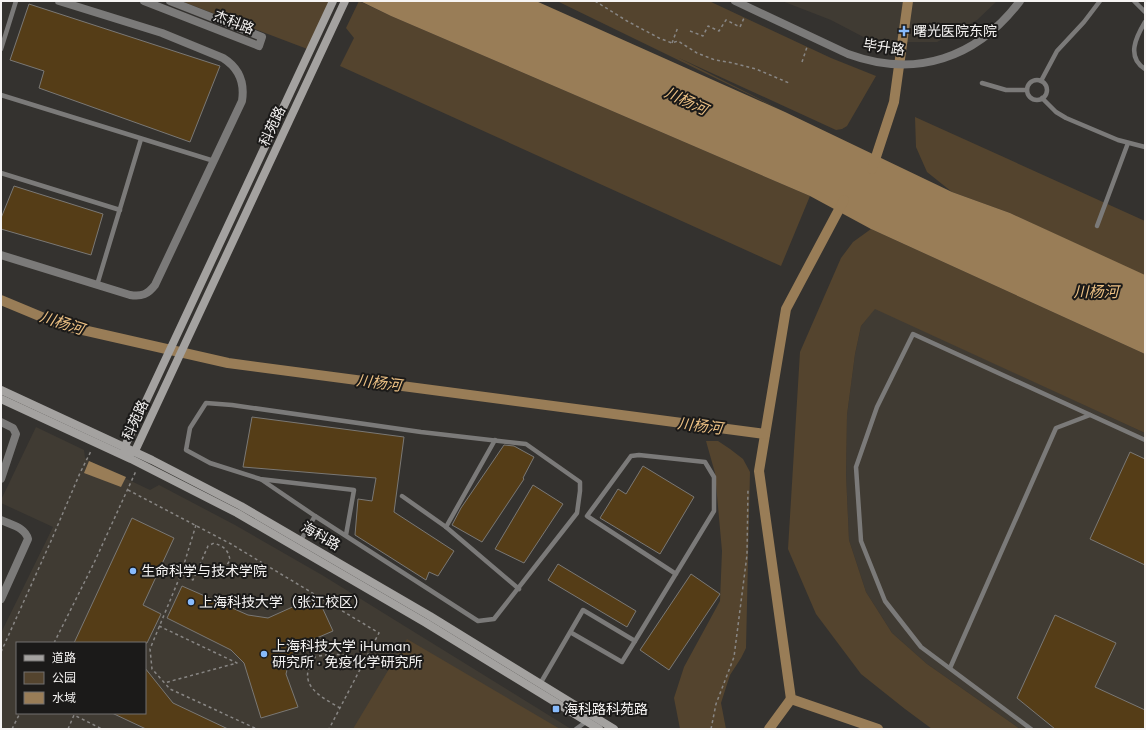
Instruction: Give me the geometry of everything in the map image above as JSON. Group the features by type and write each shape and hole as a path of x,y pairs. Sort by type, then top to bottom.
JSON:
{"street":[{"path":"1,255 130,295 139,296 151,291 156,285 242,101 244,93 240,76 230,62 223,58 162,33 60,1"},
{"name":"杰科路","path":"144,1 259,46 262,37 170,1"},
{"name":"科苑路","path":"333,1 125,446 126,456 134,451 346,1"},
{"name":"毕升路","path":"735,1 746,3 848,54 865,60 903,65 924,63 940,59 974,45 988,36 1000,25 1020,1"},
{"name":"海科路","path":"1,390 125,446 241,506 302,540 442,623 614,729"},
{"name":"海科路","path":"1,399 126,456 237,513 324,563 599,729"},
{"path":"1,422 13,428 16,434 1,479"},
{"path":"1,520 21,528 25,531 28,539 1,599"}],"lane":[{"path":"1,49 16,1"},
{"path":"1041,81 1057,51 1084,22 1100,1"},
{"path":"1134,1 1145,12"},
{"path":"1145,22 1137,36 1134,48 1136,60 1139,65 1145,69"},
{"path":"1035,80 1041,81 1046,88 1045,95 1042,98 1031,98 1027,90 1028,84 1035,80"},
{"path":"982,83 1006,90 1027,90"},
{"path":"1,95 214,161"},
{"path":"1042,98 1050,107 1061,115 1128,143 1145,147"},
{"path":"97,285 141,139"},
{"path":"1097,226 1128,143"},
{"path":"1,173 120,210"},
{"path":"1030,729 921,647 885,601 862,542 856,467 877,407 913,334 1145,440"},
{"path":"260,479 478,621 494,619 577,513 580,482 526,444 421,432 232,405 206,403 190,428 186,450 210,463 260,479 354,490 346,535"},
{"path":"950,668 1056,428 1090,415"},
{"path":"446,527 495,440"},
{"path":"570,632 622,662 635,640 676,574 714,511 714,477 705,462 639,455 631,456 587,516 676,574"},
{"path":"402,496 446,527 519,589"},
{"path":"302,540 315,516"},
{"path":"540,684 583,610 635,640"},
{"path":"576,729 587,721"}],"path":[{"path":"595,1 627,21 672,43 678,42 715,60 741,65 789,82"},
{"path":"690,32 703,36 708,26 719,31 726,20 740,27 744,18"},
{"path":"672,43 678,27"},
{"path":"802,62 807,47"},
{"path":"1,652 80,473 96,442"},
{"path":"54,642 140,463"},
{"path":"711,729 716,704 734,657 747,555 748,488"},
{"path":"128,490 231,544 379,633 329,729"},
{"path":"196,525 181,574 150,649 152,669 170,689 257,729"},
{"path":"181,574 193,580 208,546 214,543 222,546 229,552 230,560 225,568"},
{"path":"159,626 237,664 164,683"},
{"path":"340,708 317,693 309,684 308,672 316,657 329,654 348,656 364,660"},
{"path":"12,729 20,714"},
{"path":"68,729 74,715 102,729"}],"shaded area":[{"name":"曙光医院东院","path":"782,1 997,1 977,20 937,42 873,42 831,20"},
{"path":"875,308 1145,433 1145,729 1020,729 927,664 892,633 866,592 849,540 846,474 847,415 855,354 861,326"},
{"name":"上海科技大学（张江校区）","path":"36,427 84,450 85,458 89,461 150,490 159,485 235,525 322,575 571,729 1,729 1,633 53,527 1,503 1,500"}],"green space":[{"path":"181,1 333,1 310,50"},
{"path":"359,1 810,196 781,266 340,66 354,38 346,28"},
{"path":"557,1 709,1 831,58 876,76 847,126 836,130 679,58 785,112"},
{"path":"915,117 1145,221 1145,276 1010,213 952,192 927,172 916,147"},
{"path":"871,229 1145,354 1145,433 875,309 861,326 855,354 847,415 846,474 849,540 866,592 892,633 927,664 1020,729 932,729 905,709 861,674 816,614 788,549 800,352 841,258 853,242"},
{"path":"706,441 718,441 730,449 743,459 750,472 746,648 730,675 721,703 726,729 680,729 674,698 684,667 720,601 722,551 715,473"},
{"path":"407,639 560,729 353,729"}],"water":[{"path":"360,1 536,1 785,112 952,192 1010,213 1145,275 1145,354 871,229 810,196 391,16"},
{"path":"89,461 126,477 121,487 84,473"}],"building":[{"path":"29,4 220,66 190,142 39,88 44,71 10,60"},
{"path":"14,186 103,214 91,255 1,229 1,218"},
{"path":"252,417 404,437 394,512 454,551 438,576 429,572 426,580 355,535 358,499 372,501 376,478 243,467"},
{"path":"504,445 514,446 534,457 523,478 524,479 482,542 452,525 461,508"},
{"path":"1130,452 1145,459 1145,565 1090,539"},
{"path":"643,466 694,497 660,554 600,518 618,489 626,494"},
{"path":"533,485 563,504 524,563 495,549"},
{"name":"生命科学与技术学院","path":"132,518 174,538 143,605 161,614 147,643 74,642"},
{"path":"558,564 636,611 627,627 548,580"},
{"path":"691,574 720,594 669,670 640,650"},
{"name":"上海科技大学 iHuman 研究所 · 免疫化学研究所","path":"182,586 248,615 268,618 317,596 333,631 298,646 290,658 286,674 298,707 261,718 244,663 231,650 167,618"},
{"path":"1055,615 1116,643 1095,687 1145,710 1145,729 1055,729 1017,698"},
{"path":"146,669 173,703 228,729 146,729 114,714 146,714"}],"waterway":[{"path":"872,169 894,102 908,1"},
{"path":"844,200 786,309 759,471 791,699 878,729"},
{"name":"川杨河","path":"1,300 61,325 228,363 765,434"},
{"path":"769,729 791,699"}],"place":[{"name":"曙光医院东院","path":"904,31"},
{"name":"生命科学与技术学院","path":"133,571"},
{"name":"上海科技大学（张江校区）","path":"191,602"},
{"name":"上海科技大学 iHuman 研究所 · 免疫化学研究所","path":"264,654"},
{"name":"海科路科苑路","path":"556,709"}]}
